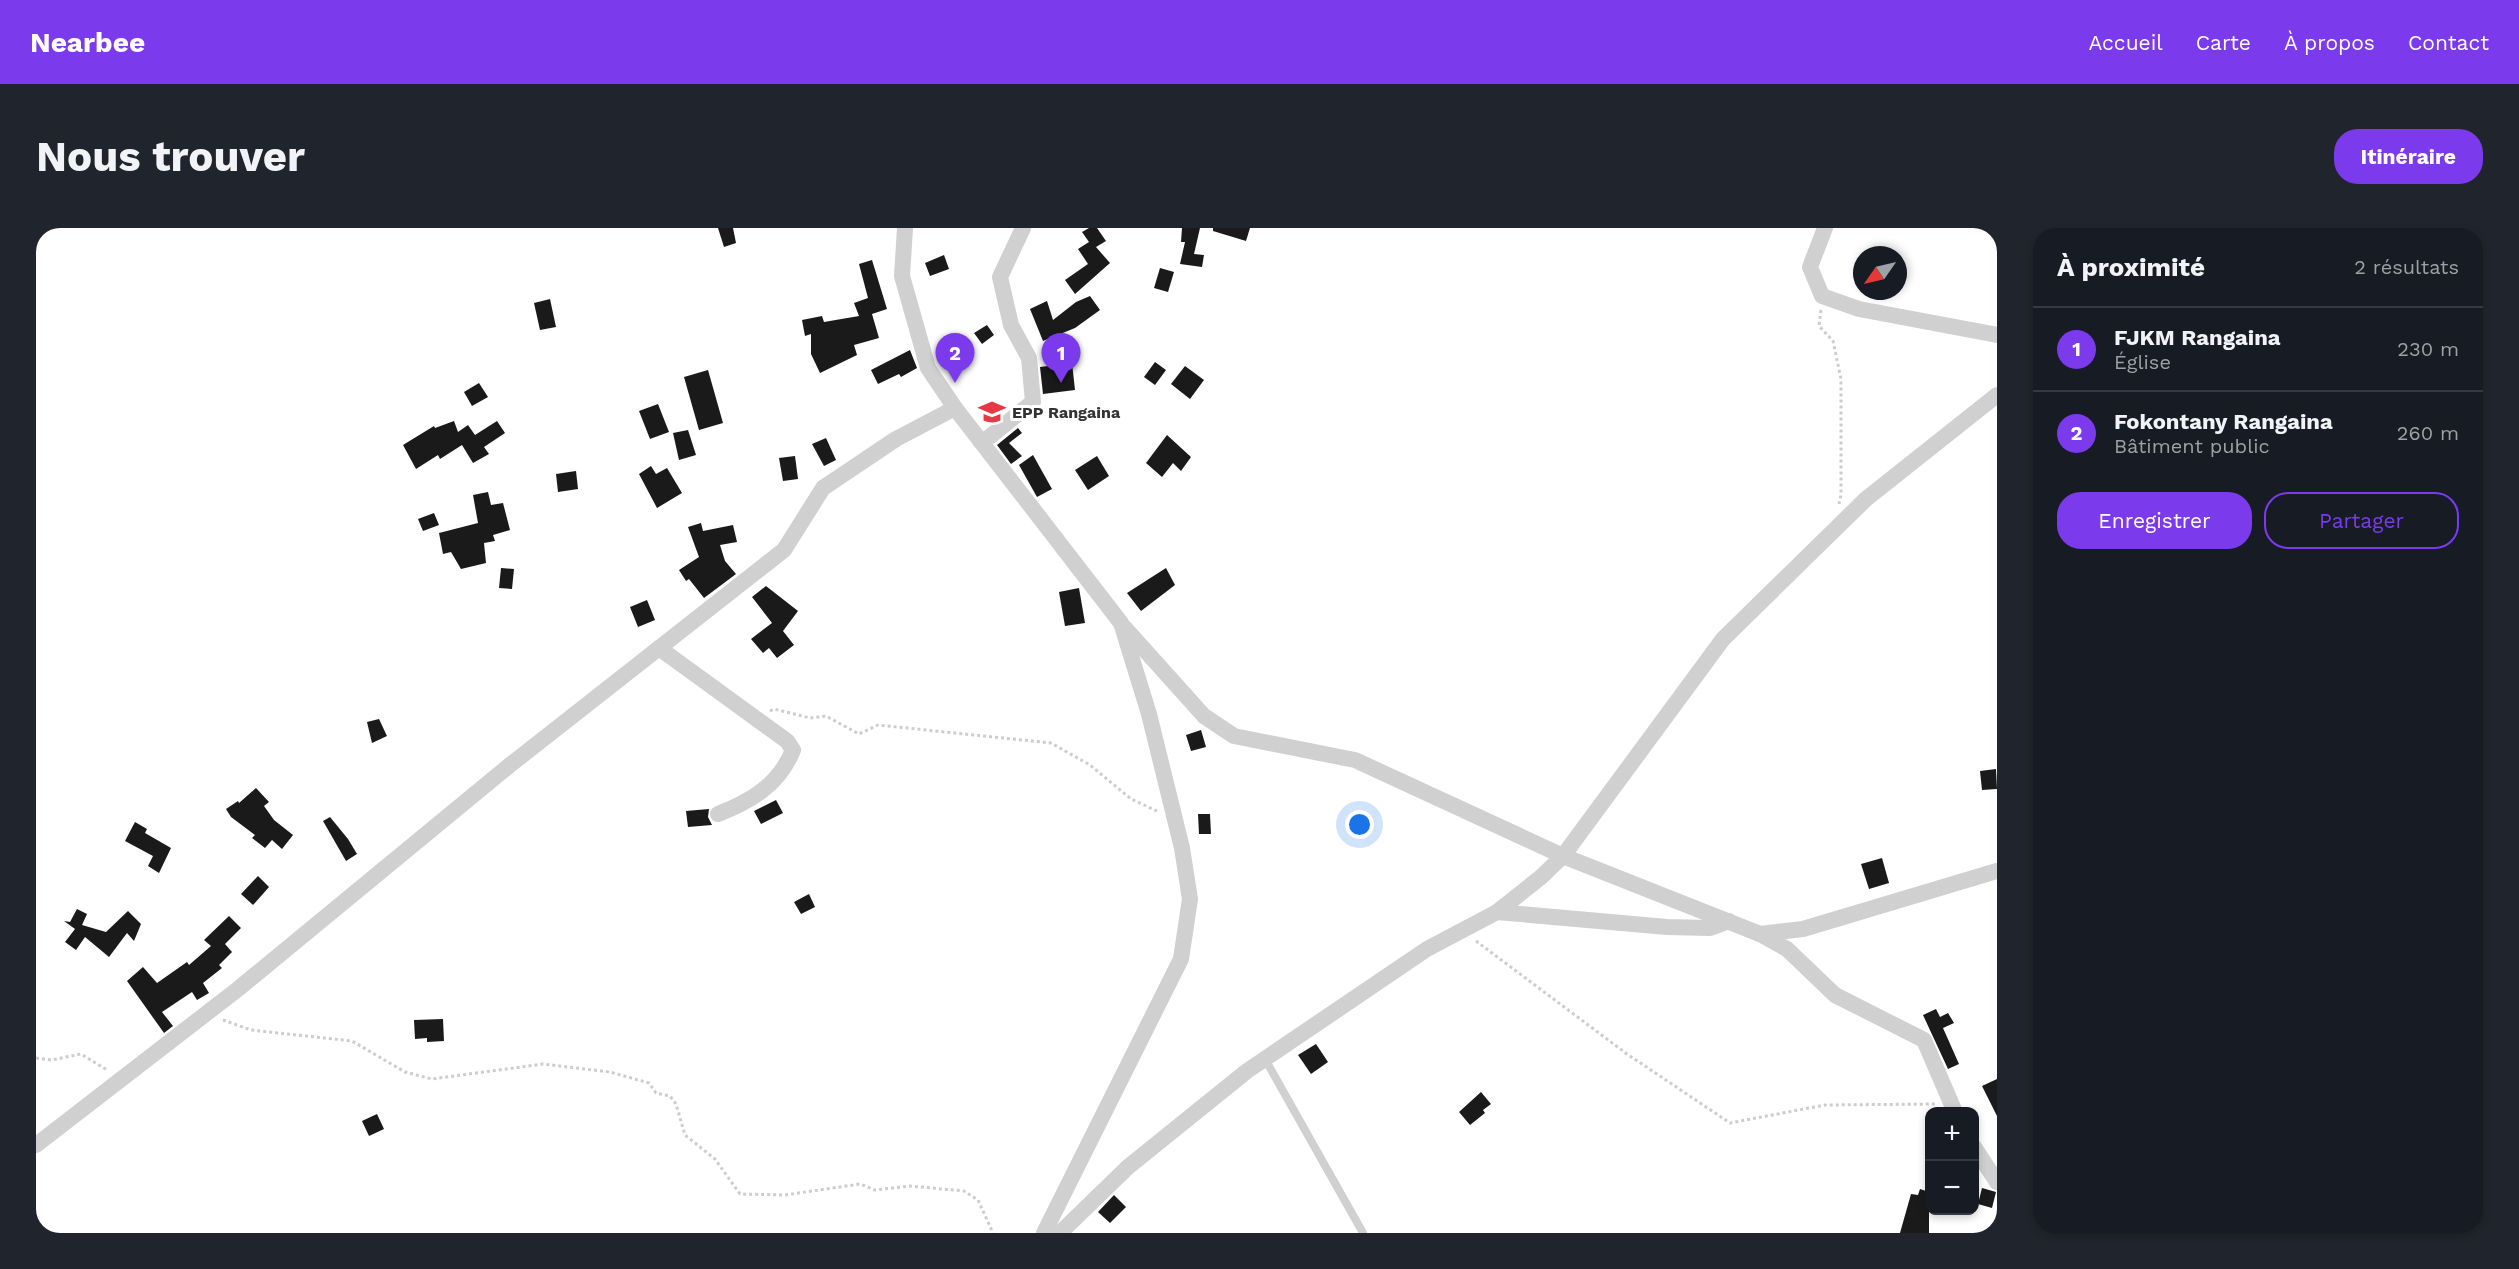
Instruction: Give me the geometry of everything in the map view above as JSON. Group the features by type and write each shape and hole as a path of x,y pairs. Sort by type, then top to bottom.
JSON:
{"street":[{"path":"905,228 902,276 928,368 980,441 1121,622 1204,716 1234,736 1354,760 1563,856 1760,934 1787,949 1835,995 1924,1040 1953,1107"},
{"path":"980,441 988,438 1033,402 1029,358 1011,326 1000,277 1023,228"},
{"path":"1825,228 1810,267 1822,296 1859,309 1997,335"},
{"path":"1060,1233 1128,1167 1265,1059 1427,950 1497,912 1541,878 1563,856 1723,639 1866,499 1997,395"},
{"path":"36,1145 206,1014 510,765 784,550 823,488 896,439 955,408"},
{"path":"1044,1233 1180,959 1190,899 1175,819 1149,714 1121,622"},
{"path":"659,648 787,741 793,750 789,762 761,794 745,804 717,814"},
{"path":"1760,934 1803,929 1997,871"},
{"path":"1497,912 1667,927 1710,928 1729,921"},
{"path":"1979,1155 1997,1182"}],"lane":[{"path":"1265,1059 1363,1233"}],"path":[{"path":"1822,296 1819,326 1833,341 1841,379 1841,495 1839,505"},
{"path":"756,718 774,709 810,718 826,716 859,734 878,725 1051,743 1090,765 1131,799 1175,819"},
{"path":"1462,931 1627,1054 1730,1123 1825,1106 1925,1108"},
{"path":"206,1014 251,1030 351,1041 405,1072 432,1079 543,1064 610,1072 649,1083 656,1093 670,1096 676,1104 685,1135 715,1159 740,1194 785,1195 860,1184 875,1190 910,1185 964,1191 978,1200 993,1233"},
{"path":"36,1058 51,1060 81,1054 121,1079"}],"building":[{"path":"718,228 733,228 736,243 724,247"},
{"path":"1089,228 1097,228 1106,241 1096,247 1110,263 1075,294 1065,280 1088,264 1078,249 1089,242 1082,232"},
{"path":"1182,228 1200,228 1194,254 1204,255 1202,267 1180,264 1185,242 1181,242"},
{"path":"1213,228 1250,228 1246,241 1213,231"},
{"path":"944,255 949,269 930,276 925,263"},
{"path":"872,260 887,309 872,314 879,338 854,345 857,355 820,373 811,354 811,334 805,336 802,320 822,316 824,322 859,316 854,303 868,298 859,264"},
{"path":"1160,268 1174,272 1168,292 1154,288"},
{"path":"1090,296 1100,310 1075,328 1043,341 1030,309 1047,301 1053,320 1076,302"},
{"path":"550,299 556,327 540,330 534,303"},
{"path":"987,325 994,335 982,344 974,333"},
{"path":"910,350 917,368 901,377 899,374 878,384 871,370"},
{"path":"1155,362 1166,370 1155,385 1144,377"},
{"path":"1072,363 1075,390 1043,394 1040,367"},
{"path":"1185,366 1204,380 1190,399 1171,384"},
{"path":"708,370 723,423 699,430 684,377"},
{"path":"479,383 488,397 472,406 464,392"},
{"path":"658,404 669,432 650,439 639,411"},
{"path":"454,421 458,432 468,425 475,435 497,421 505,433 484,447 489,454 473,463 462,445 440,459 438,455 416,469 403,445 434,426 435,428"},
{"path":"1018,428 1022,433 1009,443 1022,456 1011,464 997,445"},
{"path":"688,430 696,455 679,460 673,433"},
{"path":"1167,435 1191,457 1181,471 1173,463 1162,477 1146,463"},
{"path":"826,438 836,460 824,466 812,444"},
{"path":"1033,455 1052,489 1037,497 1019,465"},
{"path":"795,456 798,479 783,481 779,458"},
{"path":"1097,456 1109,476 1088,490 1075,470"},
{"path":"651,466 656,474 667,468 682,493 657,508 639,474"},
{"path":"576,471 578,489 558,492 556,474"},
{"path":"488,492 491,505 503,503 510,530 493,535 495,541 484,543 486,563 461,569 451,552 443,554 439,533 478,523 473,495"},
{"path":"434,513 439,525 423,531 418,519"},
{"path":"701,523 703,531 733,525 737,542 720,545 725,561 736,574 704,598 689,579 686,581 679,570 699,557 688,527"},
{"path":"501,568 514,569 512,589 499,588"},
{"path":"1166,568 1175,585 1141,611 1127,593"},
{"path":"766,586 798,611 783,631 794,645 777,658 769,648 763,653 751,639 772,623 752,597"},
{"path":"1079,588 1085,623 1065,626 1059,592"},
{"path":"647,600 655,620 638,627 630,607"},
{"path":"379,719 387,736 372,743 367,722"},
{"path":"1201,730 1206,747 1191,751 1186,735"},
{"path":"1996,769 1997,789 1982,790 1980,771"},
{"path":"256,788 269,802 264,806 274,820 293,835 282,849 272,840 265,848 252,838 255,835 231,817 226,809 238,801 239,803"},
{"path":"776,800 783,813 761,824 754,811"},
{"path":"709,809 708,817 712,825 688,827 686,811"},
{"path":"1198,814 1210,814 1211,834 1199,834"},
{"path":"330,817 357,854 346,861 323,821"},
{"path":"135,822 147,829 145,833 171,848 159,873 148,866 153,856 125,841"},
{"path":"1882,858 1889,883 1869,889 1861,864"},
{"path":"258,876 269,887 253,905 241,894"},
{"path":"809,894 815,907 801,914 794,902"},
{"path":"77,909 87,914 82,925 106,932 128,911 141,924 134,941 127,933 109,957 85,937 76,950 65,942 75,929 64,921 70,922"},
{"path":"229,916 241,928 225,944 232,952 219,965 222,968 203,983 209,993 197,1000 192,992 162,1012 173,1026 164,1033 127,981 143,967 157,983 187,962 189,965 211,946 204,940"},
{"path":"1936,1009 1940,1017 1948,1013 1954,1023 1943,1028 1959,1064 1948,1069 1923,1015"},
{"path":"443,1019 444,1041 427,1042 427,1038 415,1039 414,1020"},
{"path":"1316,1044 1328,1062 1311,1074 1298,1055"},
{"path":"1997,1079 1997,1116 1982,1086"},
{"path":"1481,1092 1491,1104 1483,1110 1485,1113 1470,1125 1459,1112"},
{"path":"377,1114 384,1129 369,1136 362,1121"},
{"path":"1982,1188 1996,1192 1992,1208 1979,1204"},
{"path":"1920,1189 1925,1191 1925,1215 1929,1215 1929,1233 1900,1233 1911,1194 1918,1195"},
{"path":"1114,1195 1126,1207 1110,1223 1098,1212"}],"place":[{"name":"Fokontany Rangaina","path":"955,383"},
{"name":"FJKM Rangaina","path":"1061,383"},
{"name":"EPP Rangaina","path":"992,412"}]}
